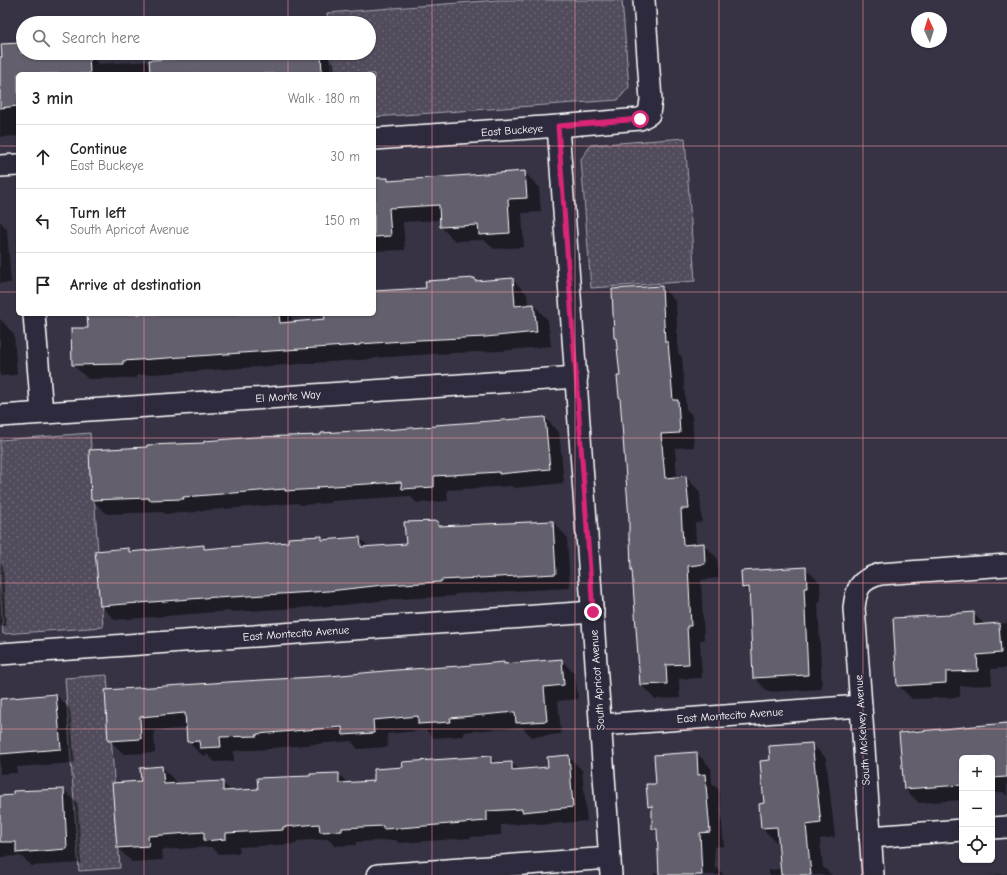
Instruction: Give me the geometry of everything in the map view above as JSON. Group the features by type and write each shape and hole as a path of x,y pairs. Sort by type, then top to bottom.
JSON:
{"street":[{"name":"East Buckeye","path":"376,139 640,119 649,114 651,100 644,0"},
{"name":"South Apricot Avenue","path":"558,126 610,866"},
{"path":"0,166 16,164"},
{"path":"34,316 42,413"},
{"name":"El Monte Way","path":"0,416 576,377"},
{"name":"South McKelvey Avenue","path":"873,875 854,608 855,596 859,586 868,578 880,574 1007,565"},
{"name":"East Montecito Avenue","path":"0,654 593,612"},
{"name":"East Montecito Avenue","path":"600,725 861,706"},
{"path":"995,828 1007,827"},
{"path":"870,837 959,830"},
{"path":"378,875 610,866"}],"shaded area":[{"path":"498,0 622,0 629,87 618,100 376,117 376,72 331,72 330,60 376,60 376,16 327,16 327,13"},
{"path":"685,138 695,281 591,288 581,159 591,145"},
{"path":"90,433 103,627 3,634 0,584 0,440"},
{"path":"107,675 120,868 79,871 65,678"}],"building":[{"path":"16,43 16,60 89,60 90,72 16,72 16,106 0,108 0,57 2,57 1,44"},
{"path":"149,60 321,60 322,72 150,72"},
{"path":"525,171 527,198 508,199 510,233 479,235 478,225 440,227 439,205 389,208 391,236 376,237 376,178 388,178 388,181"},
{"path":"475,278 475,281 513,278 515,306 534,304 537,332 486,337 418,340 123,361 123,364 72,365 71,328 88,328 87,316 279,316 280,323 325,319 324,316 376,316 376,291 426,288 425,281"},
{"path":"662,286 665,342 668,342 673,400 678,400 680,433 661,434 665,478 686,476 689,509 681,509 683,545 704,543 705,564 688,566 691,626 687,626 689,664 666,665 667,684 640,685 620,397 617,376 620,376 616,338 614,338 612,289"},
{"path":"545,417 550,469 499,474 499,472 434,476 434,487 402,489 401,482 317,487 318,489 285,491 285,489 183,497 184,499 149,500 149,498 91,500 89,450 147,447 147,445 204,443 204,441 255,437 321,435 321,433 372,431"},
{"path":"438,521 438,526 553,521 556,574 441,580 441,582 383,585 329,591 216,597 100,606 95,551 129,548 129,552 204,545 204,549 288,542 288,538 322,536 322,540 360,537 361,547 406,544 404,522"},
{"path":"806,567 807,588 804,588 808,675 753,678 749,587 742,588 741,571"},
{"path":"974,612 974,625 999,623 1001,653 977,655 978,671 946,672 946,683 897,686 893,618 950,615"},
{"path":"562,659 564,685 544,687 547,721 516,723 515,712 450,718 451,722 418,724 418,716 373,720 374,733 343,735 342,727 257,734 257,736 220,737 221,747 200,748 199,741 187,742 185,713 140,717 141,739 108,741 105,690 330,676 504,662 504,664"},
{"path":"56,694 61,749 0,754 0,699"},
{"path":"1007,723 1007,777 995,778 995,755 959,755 959,785 904,789 899,733"},
{"path":"812,743 821,823 806,825 811,875 781,875 777,827 761,828 759,804 764,803 760,761 770,760 769,746"},
{"path":"697,752 698,775 705,774 710,832 700,833 702,875 659,875 657,829 652,829 652,806 648,807 646,784 656,784 654,755"},
{"path":"569,755 573,807 522,812 522,809 487,811 487,821 400,828 383,829 383,826 342,828 342,831 320,832 319,824 283,827 283,830 226,833 226,839 204,841 204,832 148,836 149,846 117,848 112,783 141,781 140,768 162,766 164,784 223,781 223,791 258,789 257,778 310,776 310,774 339,773 339,783 374,781 374,769 403,767 402,762 491,756 491,763 512,762 512,770 548,767 547,757"},
{"path":"64,789 67,849 16,853 16,842 0,842 0,796 13,795 13,791"}],"route":[{"path":"593,612 558,126 640,119"}]}
